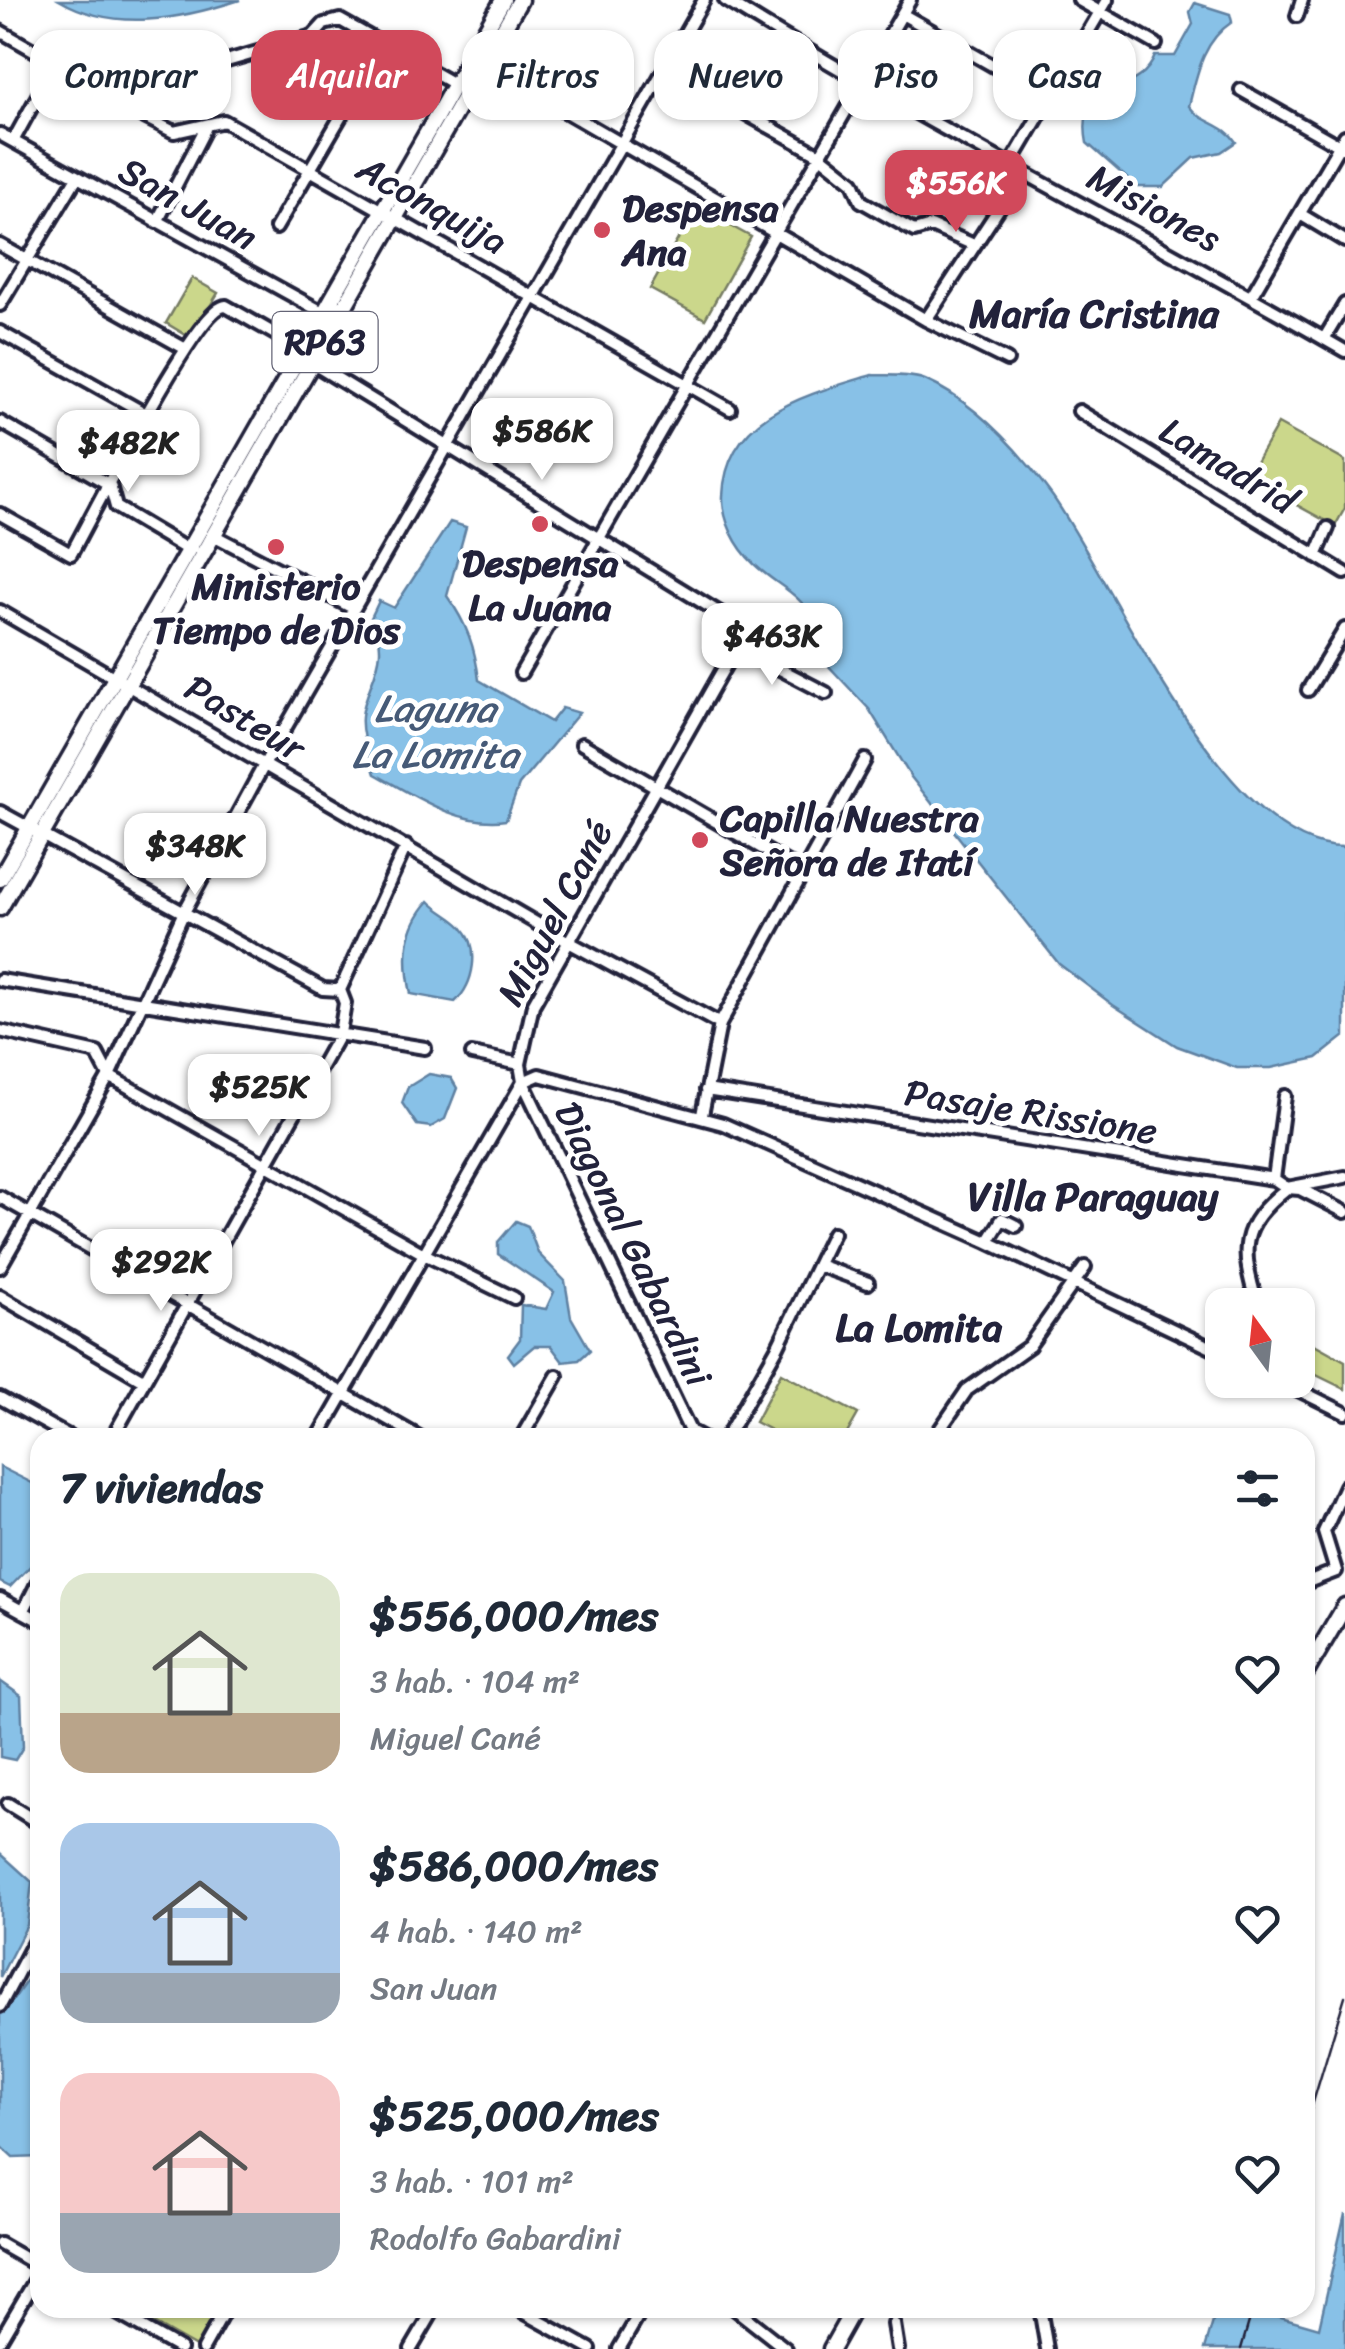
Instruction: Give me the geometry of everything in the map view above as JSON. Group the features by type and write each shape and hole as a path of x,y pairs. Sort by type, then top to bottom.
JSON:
{"main road":[{"name":"RP63","path":"490,30 503,0"},
{"name":"RP63","path":"498,30 520,0"},
{"name":"RP63","path":"0,879 36,832 130,684 217,537 308,356 324,313 462,76"},
{"name":"RP63","path":"0,908 116,675 308,356 348,303 399,218 462,90"},
{"path":"1315,1657 1345,1606"},
{"path":"831,2349 848,2318"}],"street":[{"path":"687,30 704,0"},
{"name":"Misiones","path":"726,0 838,67"},
{"path":"893,30 910,0"},
{"path":"1079,0 1156,44"},
{"path":"1090,30 1108,0"},
{"path":"1297,16 1302,0"},
{"path":"902,14 993,66"},
{"path":"231,60 313,36 324,24 340,20 454,84"},
{"name":"Aconquija","path":"0,32 30,48"},
{"path":"0,1268 109,1076 147,1001 183,914 264,766 654,90"},
{"path":"1241,90 1343,144 1252,294"},
{"path":"13,141 30,110"},
{"name":"Aconquija","path":"151,120 174,132 224,121 381,214 399,218 730,409"},
{"path":"276,228 339,120"},
{"path":"579,120 926,320 1008,360"},
{"path":"757,120 818,154 853,182 861,201 914,230 931,226 974,245"},
{"path":"521,673 839,120"},
{"name":"Misiones","path":"930,120 1252,294 1345,351"},
{"path":"1010,165 1037,120"},
{"path":"157,222 206,128"},
{"name":"San Juan","path":"0,134 324,313"},
{"path":"926,320 1022,172"},
{"path":"0,306 77,177"},
{"path":"1300,214 1345,241"},
{"path":"0,245 184,348"},
{"path":"324,313 348,303"},
{"path":"1324,339 1345,304"},
{"path":"0,514 71,554 184,348 213,310 226,306 448,450 746,629 778,621"},
{"path":"0,332 148,415"},
{"name":"Lamadrid","path":"1079,411 1345,573"},
{"path":"0,422 110,485 116,507 188,550 217,537 353,608"},
{"path":"1316,556 1328,528"},
{"name":"Pasteur","path":"0,611 116,675 264,766 567,941 720,1024"},
{"name":"Miguel Cané","path":"522,1082 520,1064 533,1005 746,629"},
{"path":"1308,690 1345,629"},
{"path":"738,647 826,693"},
{"path":"582,744 803,872"},
{"path":"702,1115 720,1024 865,760"},
{"path":"0,812 323,989 340,990"},
{"path":"117,1428 340,1034 345,1003 340,990 406,846"},
{"path":"0,980 425,1048"},
{"path":"0,1031 97,1053 109,1076 424,1254 514,1298"},
{"path":"472,1054 520,1064"},
{"path":"324,1428 522,1082 538,1075 702,1115 988,1242 1205,1345"},
{"name":"Diagonal Gabardini","path":"522,1082 689,1428"},
{"name":"Pasaje Rissione","path":"706,1090 1274,1179 1345,1212"},
{"path":"1274,1179 1286,1096"},
{"path":"1252,1288 1244,1257 1246,1232 1287,1188 1345,1177"},
{"path":"0,1196 404,1428"},
{"path":"988,1242 1002,1219 1016,1226"},
{"path":"731,1428 833,1233"},
{"path":"818,1266 868,1283"},
{"path":"941,1428 968,1390 1028,1346 1085,1267"},
{"path":"0,1296 143,1380"},
{"path":"527,1428 557,1376"},
{"path":"0,1398 54,1428"},
{"path":"1313,1398 1345,1414"},
{"path":"1315,1579 1340,1570 1324,1532 1345,1486"},
{"path":"0,1598 30,1616"},
{"path":"23,1612 30,1598"},
{"path":"8,1804 30,1818"},
{"path":"3,2000 30,1949"},
{"path":"0,2244 30,2264"},
{"path":"0,2340 30,2288"},
{"path":"126,2318 180,2349"},
{"path":"203,2349 220,2318"},
{"path":"411,2349 429,2318"},
{"path":"534,2318 590,2349"},
{"path":"619,2349 637,2318"},
{"path":"747,2318 786,2349"},
{"path":"1042,2318 1047,2349"},
{"path":"894,2324 898,2349"}],"green space":[{"path":"696,207 751,237 705,319 650,289"},
{"path":"192,278 218,293 191,338 166,323"},
{"path":"1278,424 1345,461 1345,508 1335,526 1247,478"},
{"path":"1315,1344 1345,1361 1345,1389 1315,1374"},
{"path":"781,1373 858,1414 850,1428 767,1428 755,1422"},
{"path":"145,2318 213,2318 196,2347"}],"water":[{"path":"59,0 240,0 172,17 125,20 103,17"},
{"path":"1195,3 1230,14 1232,22 1214,38 1198,70 1189,106 1236,142 1221,152 1194,158 1163,187 1137,187 1087,143 1085,122 1136,120 1136,78 1147,70 1155,56 1175,56 1193,24 1190,12"},
{"path":"872,375 925,380 962,401 996,430 1053,497 1177,705 1216,760 1257,806 1301,836 1345,847 1345,1036 1317,1058 1271,1068 1237,1068 1177,1046 1113,1005 1059,964 911,777 869,709 808,644 767,642 760,636 800,633 815,621 794,595 741,550 723,505 728,468 738,445 774,412 797,400"},
{"name":"Laguna La Lomita","path":"450,522 466,527 447,596 469,636 479,680 551,722 562,708 579,713 519,785 506,820 471,819 454,814 375,774 363,734 363,710 380,654 371,618 379,601 394,608"},
{"path":"429,901 462,927 472,945 471,976 455,1002 411,994 407,969 410,934"},
{"path":"429,1074 451,1078 457,1088 445,1119 431,1127 417,1125 402,1103 408,1087"},
{"path":"516,1221 528,1226 538,1253 565,1281 571,1317 590,1350 579,1360 563,1362 551,1346 534,1346 514,1363 508,1355 520,1339 521,1305 546,1309 554,1292 498,1254 498,1242"},
{"path":"0,1467 30,1482 30,1566 10,1587 0,1582"},
{"path":"0,1681 21,1696 23,1747 15,1760 0,1757"},
{"path":"0,1853 30,1880 30,1899 27,1925 0,1977"},
{"path":"30,1976 30,2157 13,2158 0,2146 0,1991 11,2003"},
{"path":"1345,2213 1345,2349 1205,2349 1214,2318 1284,2318 1319,2328"}],"railway":[{"path":"1315,2096 1345,1996"},
{"path":"1241,2349 1250,2318"}],"place":[{"name":"Despensa Ana","path":"602,230"},
{"name":"Despensa La Juana","path":"540,524"},
{"name":"Ministerio Tiempo de Dios","path":"276,547"},
{"name":"Capilla Nuestra Señora de Itatí","path":"700,840"}],"district":[{"name":"María Cristina","path":"1094,313"},
{"name":"Villa Paraguay","path":"1093,1196"},
{"name":"La Lomita","path":"919,1327"}]}
